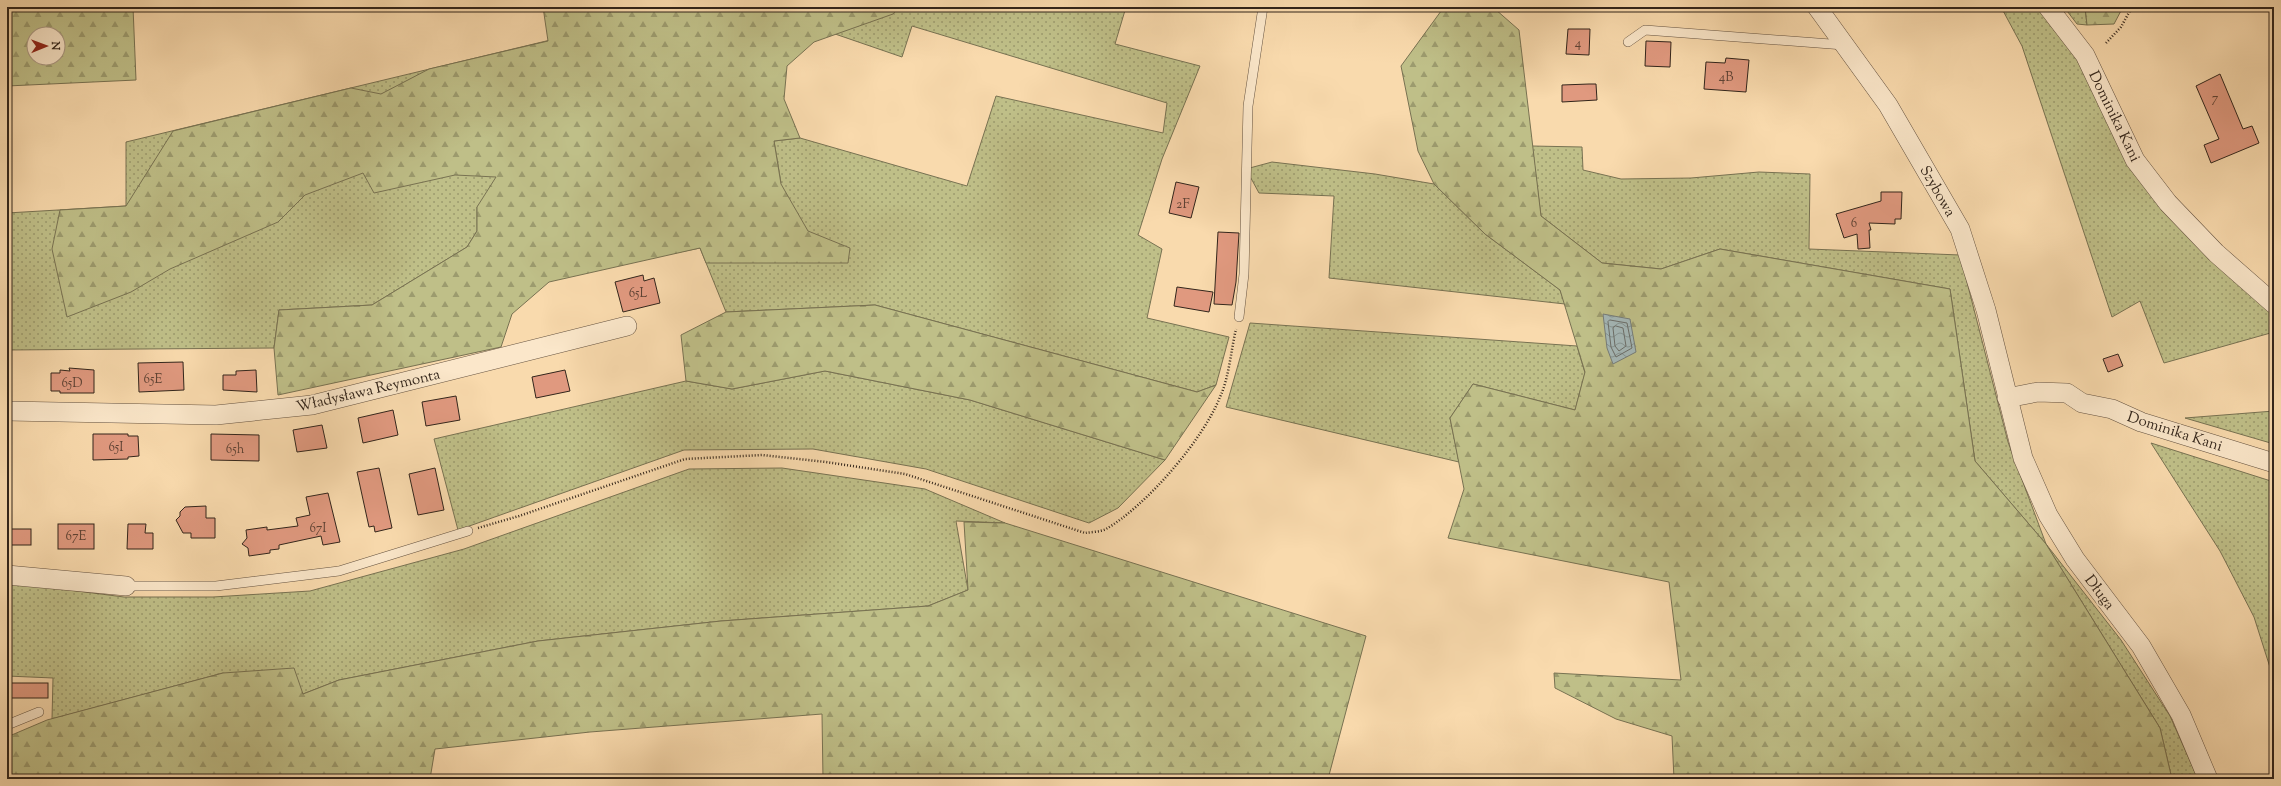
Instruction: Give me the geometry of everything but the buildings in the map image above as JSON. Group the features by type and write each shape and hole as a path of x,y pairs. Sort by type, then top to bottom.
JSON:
{"street":[{"name":"Szybowa","path":"1817,7 1888,105 1960,229 1986,310 2007,398"},
{"name":"Dominika Kani","path":"2048,7 2085,55 2135,160 2168,203 2216,252 2274,304"},
{"name":"Władysława Reymonta","path":"7,411 216,415 312,405 627,326"},
{"name":"Dominika Kani","path":"2007,398 2038,392 2067,393 2082,402 2112,408 2141,422 2274,462"},
{"name":"Długa","path":"2007,398 2023,458 2048,515 2075,559 2141,646 2181,715 2208,779"},
{"path":"7,575 126,586"}],"lane":[{"path":"1239,317 1244,274 1248,106 1263,7"},
{"path":"1628,42 1645,30 1845,45"},
{"path":"126,586 216,586 339,571 468,531"},
{"path":"7,725 38,712"}],"path":[{"path":"2106,43 2121,27 2132,7"},
{"path":"468,531 519,516 685,459 762,455 826,462 905,474 1085,533 1105,530 1133,509 1164,478 1198,437 1221,396 1239,317"}],"green space":[{"path":"7,7 133,7 136,80 7,86"},
{"path":"543,7 899,7 893,14 814,42 787,66 784,99 800,138 774,141 781,184 808,231 850,248 848,263 706,263 700,248 549,282 512,314 501,347 278,395 274,348 279,310 372,305 467,247 477,231 477,207 496,177 455,175 374,193 363,173 305,195 278,222 170,269 131,292 67,317 52,249 60,210 126,206 173,131 351,88 381,94 429,69 548,41"},
{"path":"609,7 1126,7 1115,44 1200,66 1162,159 1138,235 1162,249 1147,318 1229,337 1216,385 1197,392 875,305 726,312 700,248 670,254 477,207 477,231 467,247 372,305 279,310 274,348 7,350 7,213 126,206 126,142 592,30","holes":["806,24 902,57 912,26 1167,103 1163,133 996,96 967,186 800,138 774,141 781,183 734,148"]},
{"path":"1444,7 1495,9 1519,30 1541,216 1602,263 1661,269 1720,249 1950,289 1975,461 2046,544 2160,728 2172,779 1674,779 1672,736 1616,719 1555,688 1554,673 1681,680 1669,582 1448,538 1464,489 1450,418 1473,384 1575,410 1585,372 1560,290 1485,234 1434,184 1418,151 1401,66"},
{"path":"2001,7 2045,7 2073,45 2146,189 2274,312 2274,332 2164,363 2140,301 2112,317 2022,46"},
{"path":"2064,7 2085,7 2087,25 2077,24"},
{"path":"2085,7 2123,7 2114,24 2087,25"},
{"path":"1532,146 1582,147 1583,170 1621,179 1691,178 1759,172 1810,174 1809,249 1960,255 2008,442 2046,544 1975,461 1950,289 1720,249 1661,269 1602,263 1541,216"},
{"path":"1272,162 1375,174 1434,184 1485,234 1560,290 1565,304 1329,278 1334,196 1259,193 1246,169"},
{"path":"875,305 1197,392 1216,385 1165,460 970,400 825,371 732,389 686,381 681,335 726,312"},
{"path":"1250,323 1577,346 1585,373 1575,410 1473,384 1450,418 1459,462 1226,407"},
{"path":"825,371 970,400 1165,460 1118,508 1089,523 926,469 813,449 684,450 458,530 434,439 686,381 732,389"},
{"path":"2274,411 2274,444 2185,418"},
{"path":"2151,443 2274,482 2274,680 2254,617 2220,551"},
{"path":"782,468 925,489 1005,523 956,521 968,590 928,606 721,621 538,641 339,680 303,694 223,673 52,719 53,678 7,676 7,582 124,597 213,597 310,591 464,549 689,469"},
{"path":"964,522 1005,523 1366,636 1328,779 823,779 822,714 590,732 435,749 430,779 7,779 7,737 47,720 223,673 294,668 303,694 339,680 538,641 721,621 928,606 968,590"},
{"path":"2046,544 2121,640 2170,716 2198,779 2172,779 2160,728"}],"water":[{"path":"1603,314 1630,319 1636,352 1613,364 1607,348"}]}
